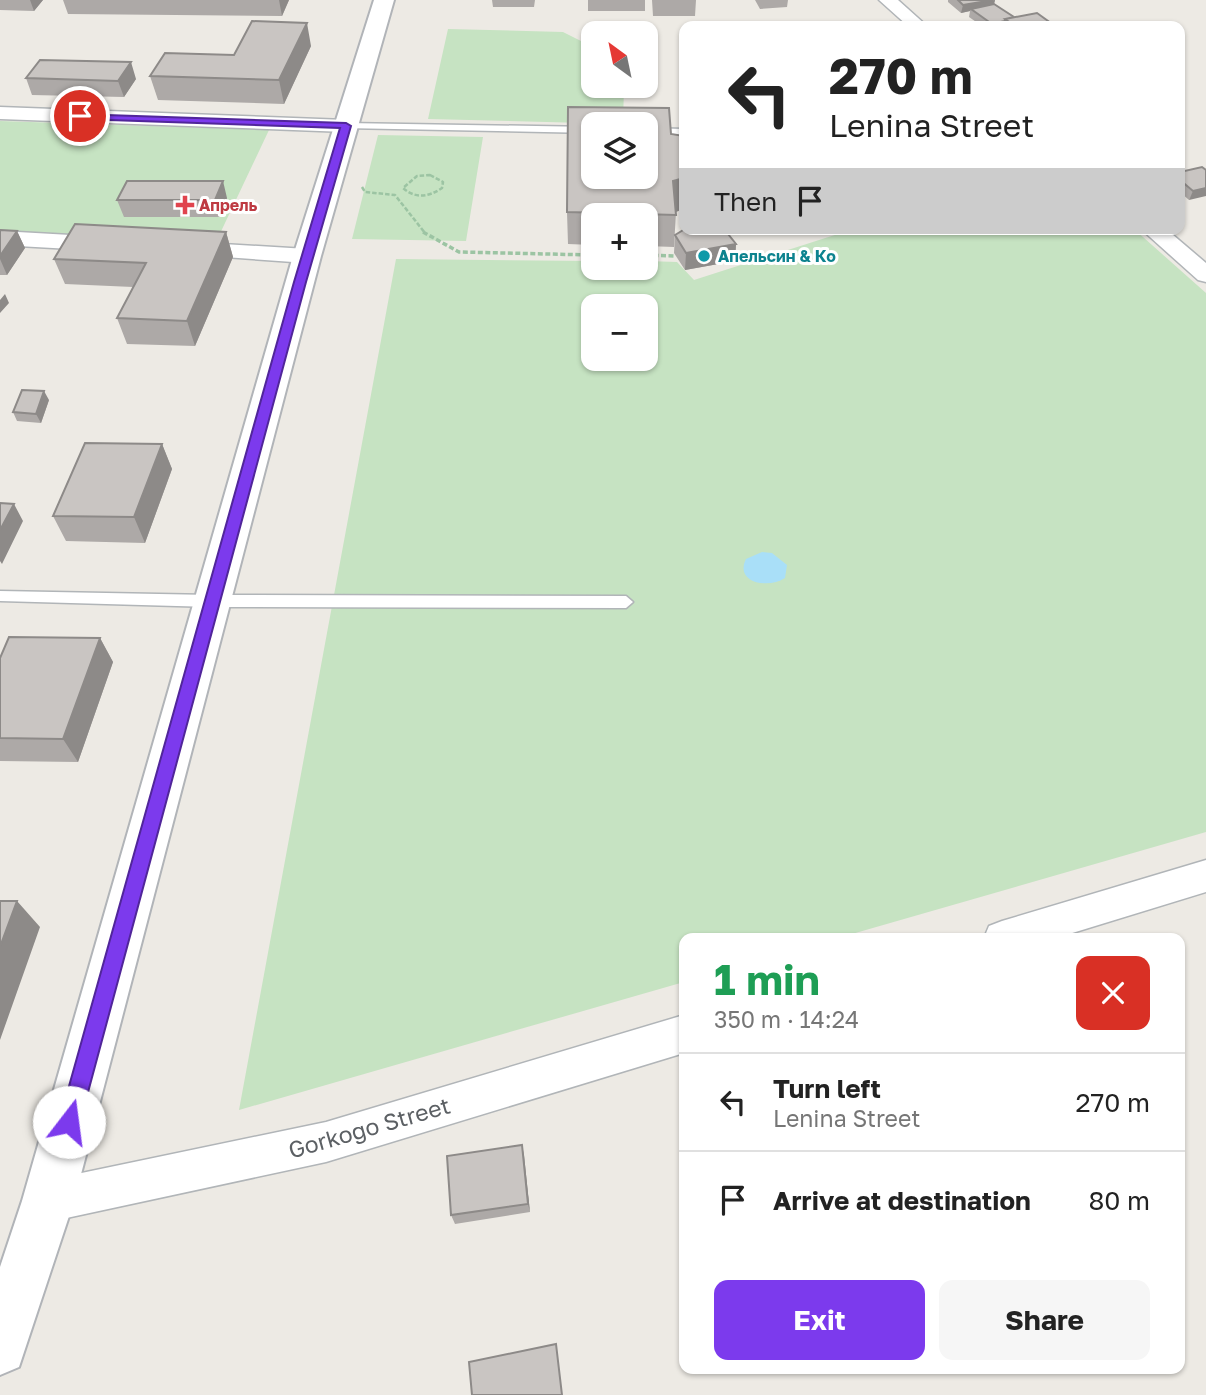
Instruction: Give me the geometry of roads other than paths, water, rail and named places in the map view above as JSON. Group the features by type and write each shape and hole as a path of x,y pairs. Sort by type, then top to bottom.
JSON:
{"street":[{"path":"2,1343 48,1200 307,256 384,0"},
{"path":"888,0 912,21"},
{"path":"0,113 346,126"},
{"path":"1159,235 1206,275"},
{"path":"0,238 126,245"},
{"path":"167,248 307,256"},
{"path":"1018,933 1206,876"},
{"name":"Gorkogo Street","path":"48,1200 326,1142 679,1036"}],"lane":[{"path":"346,126 581,130"},
{"path":"658,131 679,132"},
{"path":"0,596 212,601 626,602"}],"water":[{"path":"762,552 772,553 787,565 785,578 762,583 755,582 745,574 746,559"}],"place":[{"name":"Апрель","path":"185,205"},
{"name":"Апельсин & Ко","path":"704,256"}]}
